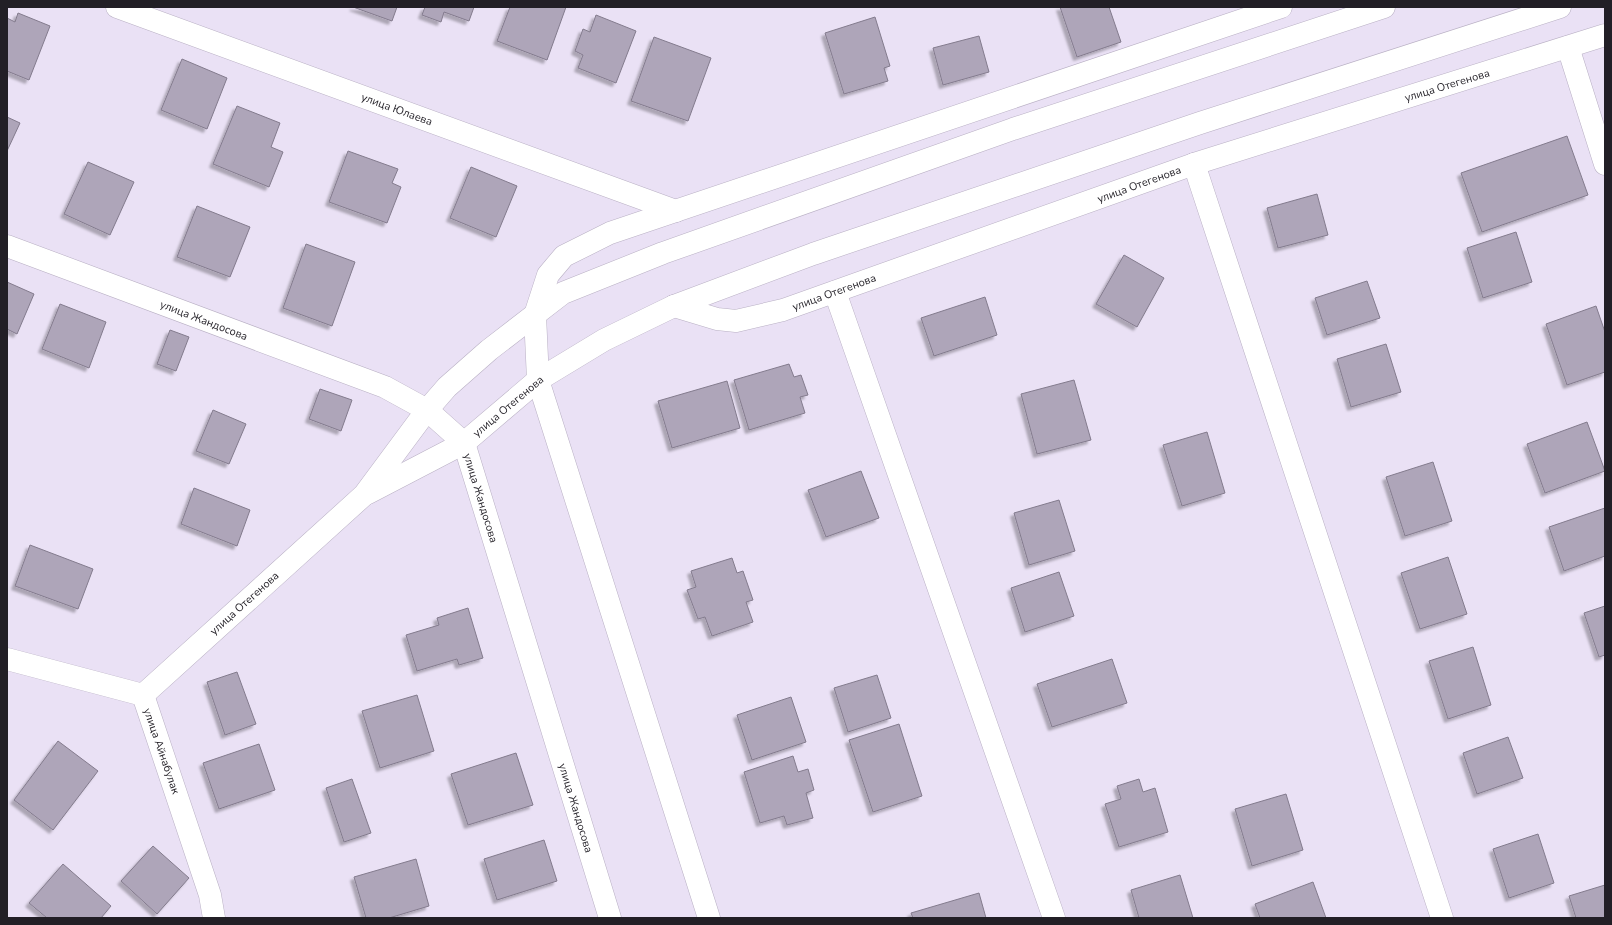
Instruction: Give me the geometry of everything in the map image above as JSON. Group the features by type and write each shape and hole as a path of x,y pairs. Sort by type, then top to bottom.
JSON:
{"street":[{"name":"улица Юлаева","path":"117,7 676,211"},
{"path":"709,918 538,380 535,315 548,275 564,256 610,233 1281,7"},
{"name":"улица Отегенова","path":"143,695 364,495 427,410 447,387 489,350 563,293 670,250 1013,128 1384,7"},
{"name":"улица Отегенова","path":"364,495 464,444 538,380 604,340 674,306 813,254 1200,123 1560,7"},
{"name":"улица Отегенова","path":"674,306 717,320 736,320 783,310 1194,164 1605,35"},
{"path":"1568,47 1605,164"},
{"path":"1194,164 1442,918"},
{"name":"улица Жандосова","path":"7,246 385,387 427,410 464,444 610,918"},
{"path":"835,292 1054,918"},
{"name":"улица Айнабулак","path":"7,659 143,695 210,895 214,918"}],"building":[{"path":"353,7 397,7 392,21"},
{"path":"425,7 474,7 469,21 444,12 441,22 422,15"},
{"path":"510,7 566,7 547,60 497,41"},
{"path":"1060,7 1109,7 1121,42 1077,57"},
{"path":"18,13 50,26 29,80 7,71 7,18 15,22"},
{"path":"596,15 636,31 616,83 578,68 583,55 575,51 583,29 590,32"},
{"path":"875,17 890,66 884,68 888,81 844,94 825,33"},
{"path":"979,36 989,72 943,85 933,48"},
{"path":"654,37 711,58 688,121 631,101"},
{"path":"182,59 227,78 207,129 161,110"},
{"path":"237,106 280,123 271,147 283,152 269,187 213,164"},
{"path":"7,117 20,123 7,151"},
{"path":"1567,136 1588,195 1482,232 1461,173"},
{"path":"348,151 398,169 392,183 401,187 387,223 329,202"},
{"path":"88,162 134,182 110,235 64,214"},
{"path":"471,167 517,186 496,237 450,218"},
{"path":"1317,194 1328,235 1278,248 1267,208"},
{"path":"197,206 250,227 230,277 177,257"},
{"path":"1516,232 1532,282 1483,298 1467,248"},
{"path":"306,244 355,262 332,326 283,308"},
{"path":"1124,255 1164,278 1137,327 1096,304"},
{"path":"1367,281 1380,318 1327,335 1315,298"},
{"path":"7,282 34,294 17,334 7,329"},
{"path":"985,297 997,335 934,356 921,318"},
{"path":"60,304 106,322 89,368 42,349"},
{"path":"1596,306 1605,332 1605,372 1567,385 1546,324"},
{"path":"170,330 189,337 176,371 157,364"},
{"path":"1386,344 1401,392 1351,407 1337,359"},
{"path":"789,364 794,377 801,375 808,395 800,397 805,413 749,430 734,380"},
{"path":"1074,380 1091,440 1037,454 1021,394"},
{"path":"727,381 740,428 672,448 658,401"},
{"path":"320,389 352,400 341,431 309,419"},
{"path":"213,410 246,424 229,464 196,451"},
{"path":"1587,422 1605,471 1545,493 1527,444"},
{"path":"1207,432 1225,493 1182,506 1163,445"},
{"path":"1433,462 1452,521 1405,536 1386,477"},
{"path":"861,471 879,518 826,537 808,490"},
{"path":"194,488 250,510 237,546 181,524"},
{"path":"1059,500 1075,551 1029,565 1014,513"},
{"path":"1605,508 1605,556 1564,571 1549,527"},
{"path":"30,545 93,569 78,609 15,586"},
{"path":"1448,557 1467,614 1420,629 1401,573"},
{"path":"732,558 737,573 743,571 753,600 746,602 753,622 712,636 705,617 698,619 687,590 696,587 691,571"},
{"path":"1059,572 1074,616 1025,632 1011,588"},
{"path":"1605,606 1605,655 1599,657 1584,613"},
{"path":"468,608 483,658 459,665 457,659 417,671 406,635 439,625 437,618"},
{"path":"1473,647 1491,705 1448,719 1429,661"},
{"path":"1112,659 1127,703 1052,727 1037,684"},
{"path":"237,672 256,724 225,735 207,682"},
{"path":"877,675 891,718 848,732 834,688"},
{"path":"417,695 434,751 380,768 362,711"},
{"path":"791,697 806,742 752,760 737,715"},
{"path":"899,724 922,796 873,812 849,740"},
{"path":"1508,737 1523,778 1477,794 1463,753"},
{"path":"58,741 98,771 53,830 14,800"},
{"path":"259,744 275,790 219,809 203,763"},
{"path":"516,753 533,805 468,825 451,774"},
{"path":"793,756 798,772 808,769 814,790 806,793 813,818 787,825 784,816 760,823 744,772"},
{"path":"352,779 371,833 344,842 326,788"},
{"path":"1139,779 1143,792 1155,788 1168,832 1119,847 1105,804 1121,799 1117,786"},
{"path":"1286,794 1303,850 1252,866 1235,809"},
{"path":"1538,834 1554,883 1509,898 1493,849"},
{"path":"544,840 557,881 497,900 484,859"},
{"path":"153,846 189,878 157,914 121,881"},
{"path":"416,859 429,906 389,918 366,918 354,877"},
{"path":"63,864 111,906 101,918 47,918 29,903"},
{"path":"1180,875 1193,918 1139,918 1131,890"},
{"path":"1313,882 1326,918 1260,918 1255,904"},
{"path":"1605,885 1605,918 1576,918 1569,896"},
{"path":"979,893 986,918 913,918 911,913"}]}
